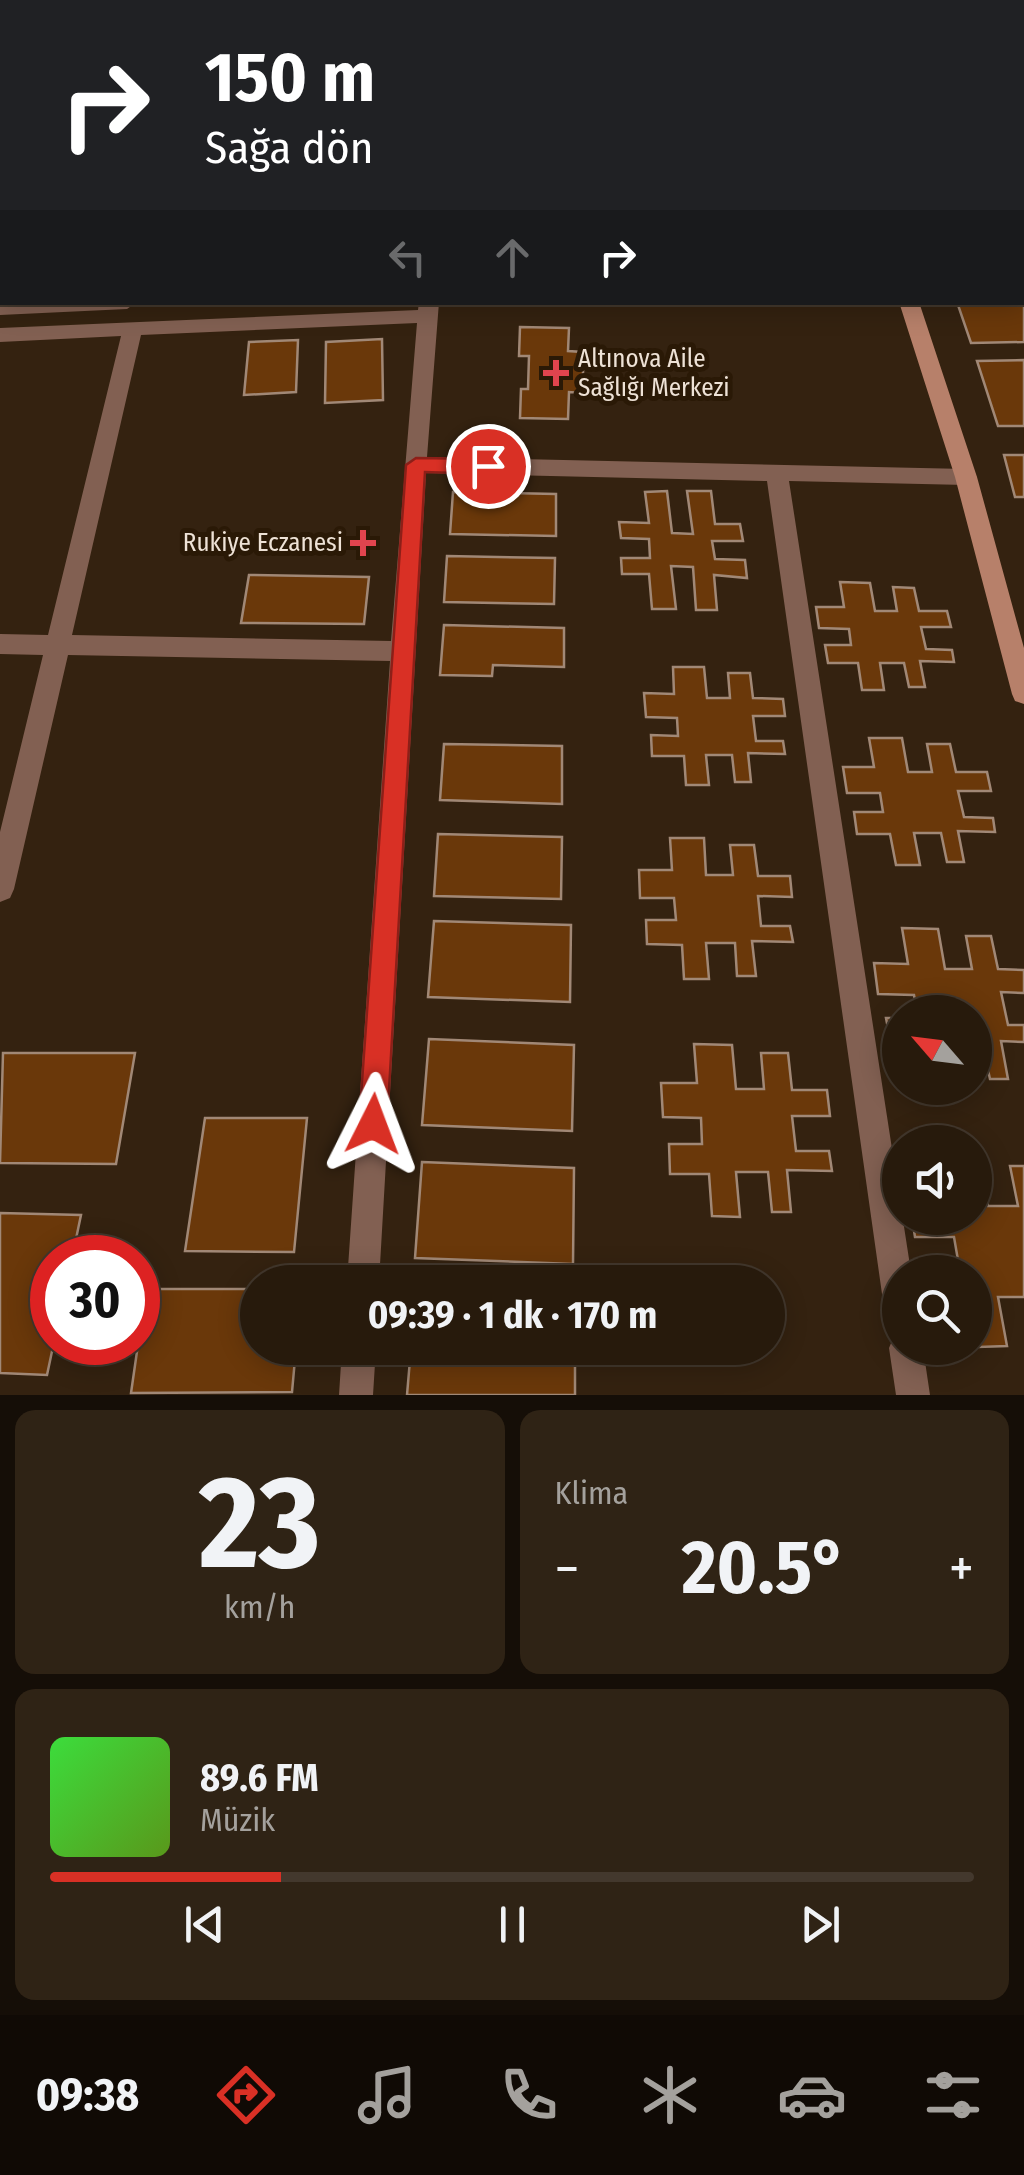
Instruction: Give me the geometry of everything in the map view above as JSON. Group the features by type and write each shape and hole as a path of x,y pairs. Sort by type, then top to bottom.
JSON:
{"street":[{"path":"910,305 966,477 1024,694"},
{"path":"0,308 130,315 428,309 402,651 364,1265"},
{"path":"0,334 130,315"},
{"path":"0,889 130,315"},
{"path":"416,465 966,477"},
{"path":"778,473 892,1255"},
{"path":"0,644 402,651"},
{"path":"356,1395 358,1365"},
{"path":"909,1365 913,1395"}],"building":[{"path":"958,305 1024,305 1024,342 971,343"},
{"name":"Altınova Aile Sağlığı Merkezi","path":"520,327 569,328 568,351 583,352 583,393 569,392 568,419 520,418 521,389 528,389 529,356 519,356"},
{"path":"382,339 383,400 325,403 326,342"},
{"path":"298,340 296,392 244,395 249,342"},
{"path":"1024,360 1024,426 998,426 977,361"},
{"path":"1004,455 1024,455 1024,497 1015,497"},
{"path":"667,491 672,533 693,534 687,491 711,491 715,524 740,524 743,541 712,541 715,559 745,560 747,578 714,575 717,610 696,610 693,567 671,566 676,609 652,609 649,574 622,574 621,558 650,558 649,539 621,538 619,522 649,523 645,492"},
{"path":"453,492 556,494 556,536 450,534"},
{"path":"447,556 555,558 554,604 444,602"},
{"path":"249,575 369,577 364,624 241,623"},
{"path":"840,582 870,583 875,611 897,611 893,587 914,588 919,611 947,611 951,627 921,627 926,649 952,650 954,662 920,661 925,687 909,687 904,663 880,663 884,690 862,690 858,663 828,663 825,645 851,645 849,629 819,628 816,607 844,607"},
{"path":"444,625 564,628 564,667 493,665 492,676 440,675"},
{"path":"673,667 704,667 707,698 730,698 728,673 750,673 753,698 783,699 785,716 753,716 756,741 783,741 785,754 748,753 751,782 735,782 732,755 706,755 709,785 686,785 684,756 652,756 651,735 678,736 677,718 646,717 644,693 674,694"},
{"path":"869,738 902,738 908,772 932,772 927,744 950,744 956,772 987,772 991,791 958,791 964,817 993,818 995,832 958,831 964,862 947,862 941,833 914,833 920,865 896,865 890,834 857,834 854,812 883,812 880,793 847,793 843,767 874,767"},
{"path":"444,744 562,746 562,804 440,800"},
{"path":"438,834 562,837 561,899 434,896"},
{"path":"670,838 704,838 706,875 733,875 730,845 754,845 758,876 790,876 792,897 758,896 761,926 790,926 793,942 752,941 756,976 737,976 735,943 706,943 709,979 684,979 682,945 647,944 646,920 676,920 674,898 640,898 639,870 672,870"},
{"path":"434,921 571,925 570,1002 428,997"},
{"path":"902,928 938,929 945,969 972,969 966,936 991,936 998,969 1024,970 1024,993 1001,992 1008,1025 1024,1025 1024,1042 1001,1041 1008,1079 992,1079 992,995 878,994 874,963 908,964"},
{"path":"429,1039 574,1045 572,1131 422,1125"},
{"path":"694,1044 732,1045 736,1089 764,1089 761,1053 788,1053 792,1090 827,1090 830,1116 792,1116 796,1151 829,1151 832,1171 787,1170 791,1212 772,1212 768,1172 736,1172 740,1217 712,1216 709,1174 670,1174 669,1144 702,1144 701,1118 663,1117 661,1083 697,1083"},
{"path":"3,1053 135,1053 116,1164 0,1163"},
{"path":"205,1118 307,1118 294,1252 185,1251"},
{"path":"422,1162 574,1168 573,1264 415,1258"},
{"path":"1010,1166 1024,1166 1024,1297 998,1297 1007,1346 992,1347 992,1255 957,1255 954,1237 915,1237 992,1235 992,1206 1018,1206"},
{"path":"0,1213 81,1215 77,1235 30,1235 30,1365 49,1365 47,1375 0,1373"},
{"path":"160,1289 240,1289 240,1365 294,1365 292,1392 131,1393 135,1365 160,1365"},
{"path":"410,1365 575,1365 575,1395 407,1395"}],"place":[{"name":"Altınova Aile Sağlığı Merkezi","path":"556,373"},
{"name":"Rukiye Eczanesi","path":"363,543"}],"route":[{"path":"373,1124 416,465 488,466"}]}
